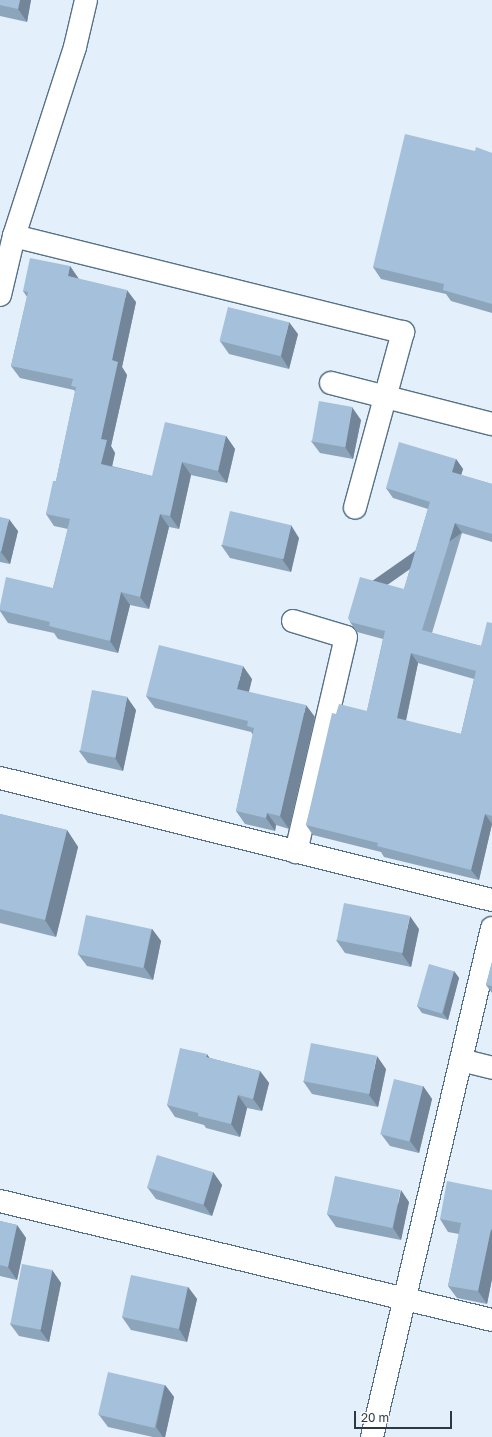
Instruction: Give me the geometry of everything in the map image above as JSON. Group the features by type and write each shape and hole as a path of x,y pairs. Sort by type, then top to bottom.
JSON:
{"street":[{"path":"0,295 14,236 75,47 86,0"},
{"path":"14,236 403,332 355,508"},
{"path":"331,383 385,398 492,424"},
{"path":"293,621 346,637 296,852"},
{"path":"0,778 492,900"},
{"path":"372,1437 492,928"},
{"path":"461,1060 492,1068"},
{"path":"0,1201 492,1320"}],"building":[{"path":"0,0 20,0 18,9 0,5"},
{"path":"405,134 475,151 476,147 492,153 492,304 443,290 444,284 373,267"},
{"path":"30,258 70,266 68,276 127,290 112,360 118,362 101,439 107,440 101,464 152,476 165,422 226,436 218,471 182,462 170,516 160,514 140,597 121,592 110,641 49,626 50,622 0,610 6,577 53,588 70,519 46,514 53,481 56,481 76,387 71,386 73,379 11,366 28,292 23,291"},
{"path":"228,307 289,322 281,356 220,341"},
{"path":"319,401 352,407 345,447 312,441"},
{"path":"399,442 456,459 452,472 492,484 492,534 455,523 422,630 481,646 487,622 492,623 492,816 485,814 471,870 377,846 378,843 306,825 332,713 336,714 339,704 367,711 385,631 350,622 348,618 360,577 404,589 430,502 386,488","holes":["411,653 476,671 461,734 397,718"]},
{"path":"230,511 291,525 284,559 222,545"},
{"path":"0,517 9,519 1,552 0,551"},
{"path":"159,645 243,666 237,689 306,705 280,816 267,813 266,818 236,811 254,728 247,726 248,721 146,696"},
{"path":"92,690 127,697 116,758 80,751"},
{"path":"0,814 67,830 45,920 0,909"},
{"path":"344,903 410,916 403,953 337,940"},
{"path":"86,915 152,929 143,968 78,954"},
{"path":"492,962 492,986 486,985"},
{"path":"429,964 454,971 442,1013 417,1006"},
{"path":"311,1043 377,1056 369,1094 304,1081"},
{"path":"180,1048 207,1054 206,1057 260,1071 253,1099 238,1095 231,1124 198,1116 198,1113 167,1105"},
{"path":"394,1079 423,1086 409,1142 380,1134"},
{"path":"157,1155 213,1172 203,1205 147,1188"},
{"path":"335,1176 401,1190 392,1228 327,1214"},
{"path":"447,1181 492,1190 492,1230 491,1229 478,1291 448,1286 461,1223 440,1219"},
{"path":"0,1221 17,1225 8,1267 0,1265"},
{"path":"22,1264 52,1270 41,1330 10,1324"},
{"path":"131,1275 188,1287 179,1329 122,1317"},
{"path":"108,1372 165,1385 155,1428 98,1415"}]}
